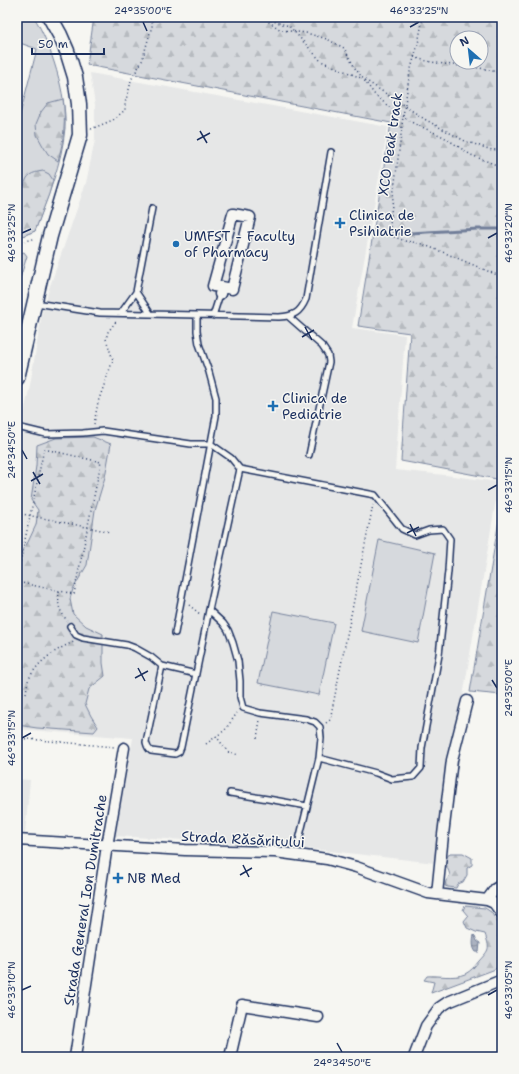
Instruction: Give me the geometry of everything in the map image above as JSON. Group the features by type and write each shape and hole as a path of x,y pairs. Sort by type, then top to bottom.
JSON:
{"main road":[{"path":"17,378 50,236 65,190 80,134 76,77 67,50 50,17"}],"street":[{"path":"233,214 250,218 232,289 221,291 213,286 233,214"},
{"path":"437,894 452,760 467,701"},
{"name":"Strada General Ion Dumitrache","path":"75,1057 107,845 124,748"},
{"name":"Strada Răsăritului","path":"17,840 185,850 275,852 327,859 356,867 428,893 486,900"},
{"path":"502,885 495,889 486,900 494,903 502,914"},
{"path":"414,1057 426,1026 439,1008 448,1002 502,980"},
{"path":"230,1057 242,1005 318,1017"}],"lane":[{"path":"34,303 100,313 150,313 279,318 289,317 296,314 302,308 306,299 331,152"},
{"path":"122,313 136,292 152,208"},
{"path":"213,316 221,291"},
{"path":"136,292 150,313"},
{"path":"175,633 216,416 216,398 199,344 197,315"},
{"path":"289,317 322,346 328,355 329,362 309,455"},
{"path":"17,427 46,434 103,431 191,444 211,444 231,458 240,469 375,495 402,529 415,535 429,530 443,529 450,539 448,571 439,655 422,748 421,768 413,777 392,779 376,773 319,758"},
{"path":"162,666 146,742 151,751 175,754 179,752 181,747 240,469"},
{"path":"209,610 223,623 233,642 238,661 240,697 243,708 260,713 306,719 315,722 320,728 321,738 319,758 298,844"},
{"path":"70,626 76,634 83,638 127,645 151,657 162,666 196,674"},
{"path":"230,793 307,806"}],"path":[{"path":"80,134 113,120 125,110 125,103 131,80 142,61 152,26 152,17"},
{"path":"259,17 289,26 321,61 362,78 426,120 464,141 492,150 502,149"},
{"path":"262,17 281,30 306,33 327,39 344,48 355,68 375,95 394,111 413,123 444,137 471,155 494,164 502,163"},
{"name":"XCO Peak track","path":"423,17 410,72 403,116 391,213 390,226 392,236 405,241 419,243 502,277"},
{"path":"414,57 434,63 482,68 502,74"},
{"path":"17,244 36,238"},
{"path":"94,426 98,402 113,360 106,339 108,332 122,313"},
{"path":"17,578 44,450 101,462 74,594 17,582"},
{"path":"320,728 330,720 375,495"},
{"path":"17,514 111,532"},
{"path":"58,591 59,609 70,626"},
{"path":"182,599 207,620"},
{"path":"26,693 29,678 42,661 66,645 83,638"},
{"path":"206,744 225,730 236,714 243,708"},
{"path":"258,738 260,713"},
{"path":"216,736 228,752 238,755"},
{"path":"17,738 124,748"}],"shaded area":[{"path":"90,73 388,127 352,328 405,335 395,470 499,482 435,863 321,850 115,836 133,738 17,729 17,445 30,385 42,313 86,183 95,140 95,105"},
{"path":"17,779 30,780 25,833 17,833"}],"green space":[{"path":"21,17 34,17 52,56 61,86 65,115 65,128 61,155 35,231 17,238 17,166 19,160 17,159 17,126 37,49 17,42 17,27"},
{"path":"94,17 502,17 502,480 401,461 410,333 358,326 391,123 87,65"},
{"path":"63,99 64,130 58,161 48,154 43,146 37,135 36,124 41,112 48,103"},
{"path":"43,171 49,174 53,180 35,231 17,238 17,189 24,186 30,175 35,172"},
{"path":"24,252 27,256 17,288 17,254"},
{"path":"93,437 111,444 105,477 95,510 87,565 73,589 70,599 73,614 86,626 103,634 103,663 105,676 89,689 85,704 98,727 94,732 17,725 17,675 20,670 17,661 17,560 36,525 38,510 31,500 36,466 37,445 56,438"},
{"path":"502,502 502,695 470,692"},
{"path":"379,540 435,553 418,643 361,631"},
{"path":"273,611 334,623 319,695 258,683"},
{"path":"450,853 463,853 472,858 472,865 467,868 467,875 463,882 458,884 456,888 445,886 450,875 446,859"},
{"path":"465,906 485,908 491,912 502,930 502,965 493,970 431,993 434,982 424,980 427,976 451,977 465,974 473,968 488,949 485,934 467,928 464,921 468,916 463,910"}],"water":[{"path":"474,935 480,943 479,952 476,952 474,948"}],"waterway":[{"path":"393,234 502,229"}],"place":[{"name":"Clinica de Psihiatrie","path":"340,223"},
{"name":"UMFST - Faculty of Pharmacy","path":"176,244"},
{"name":"Clinica de Pediatrie","path":"273,406"},
{"name":"NB Med","path":"118,878"}]}
